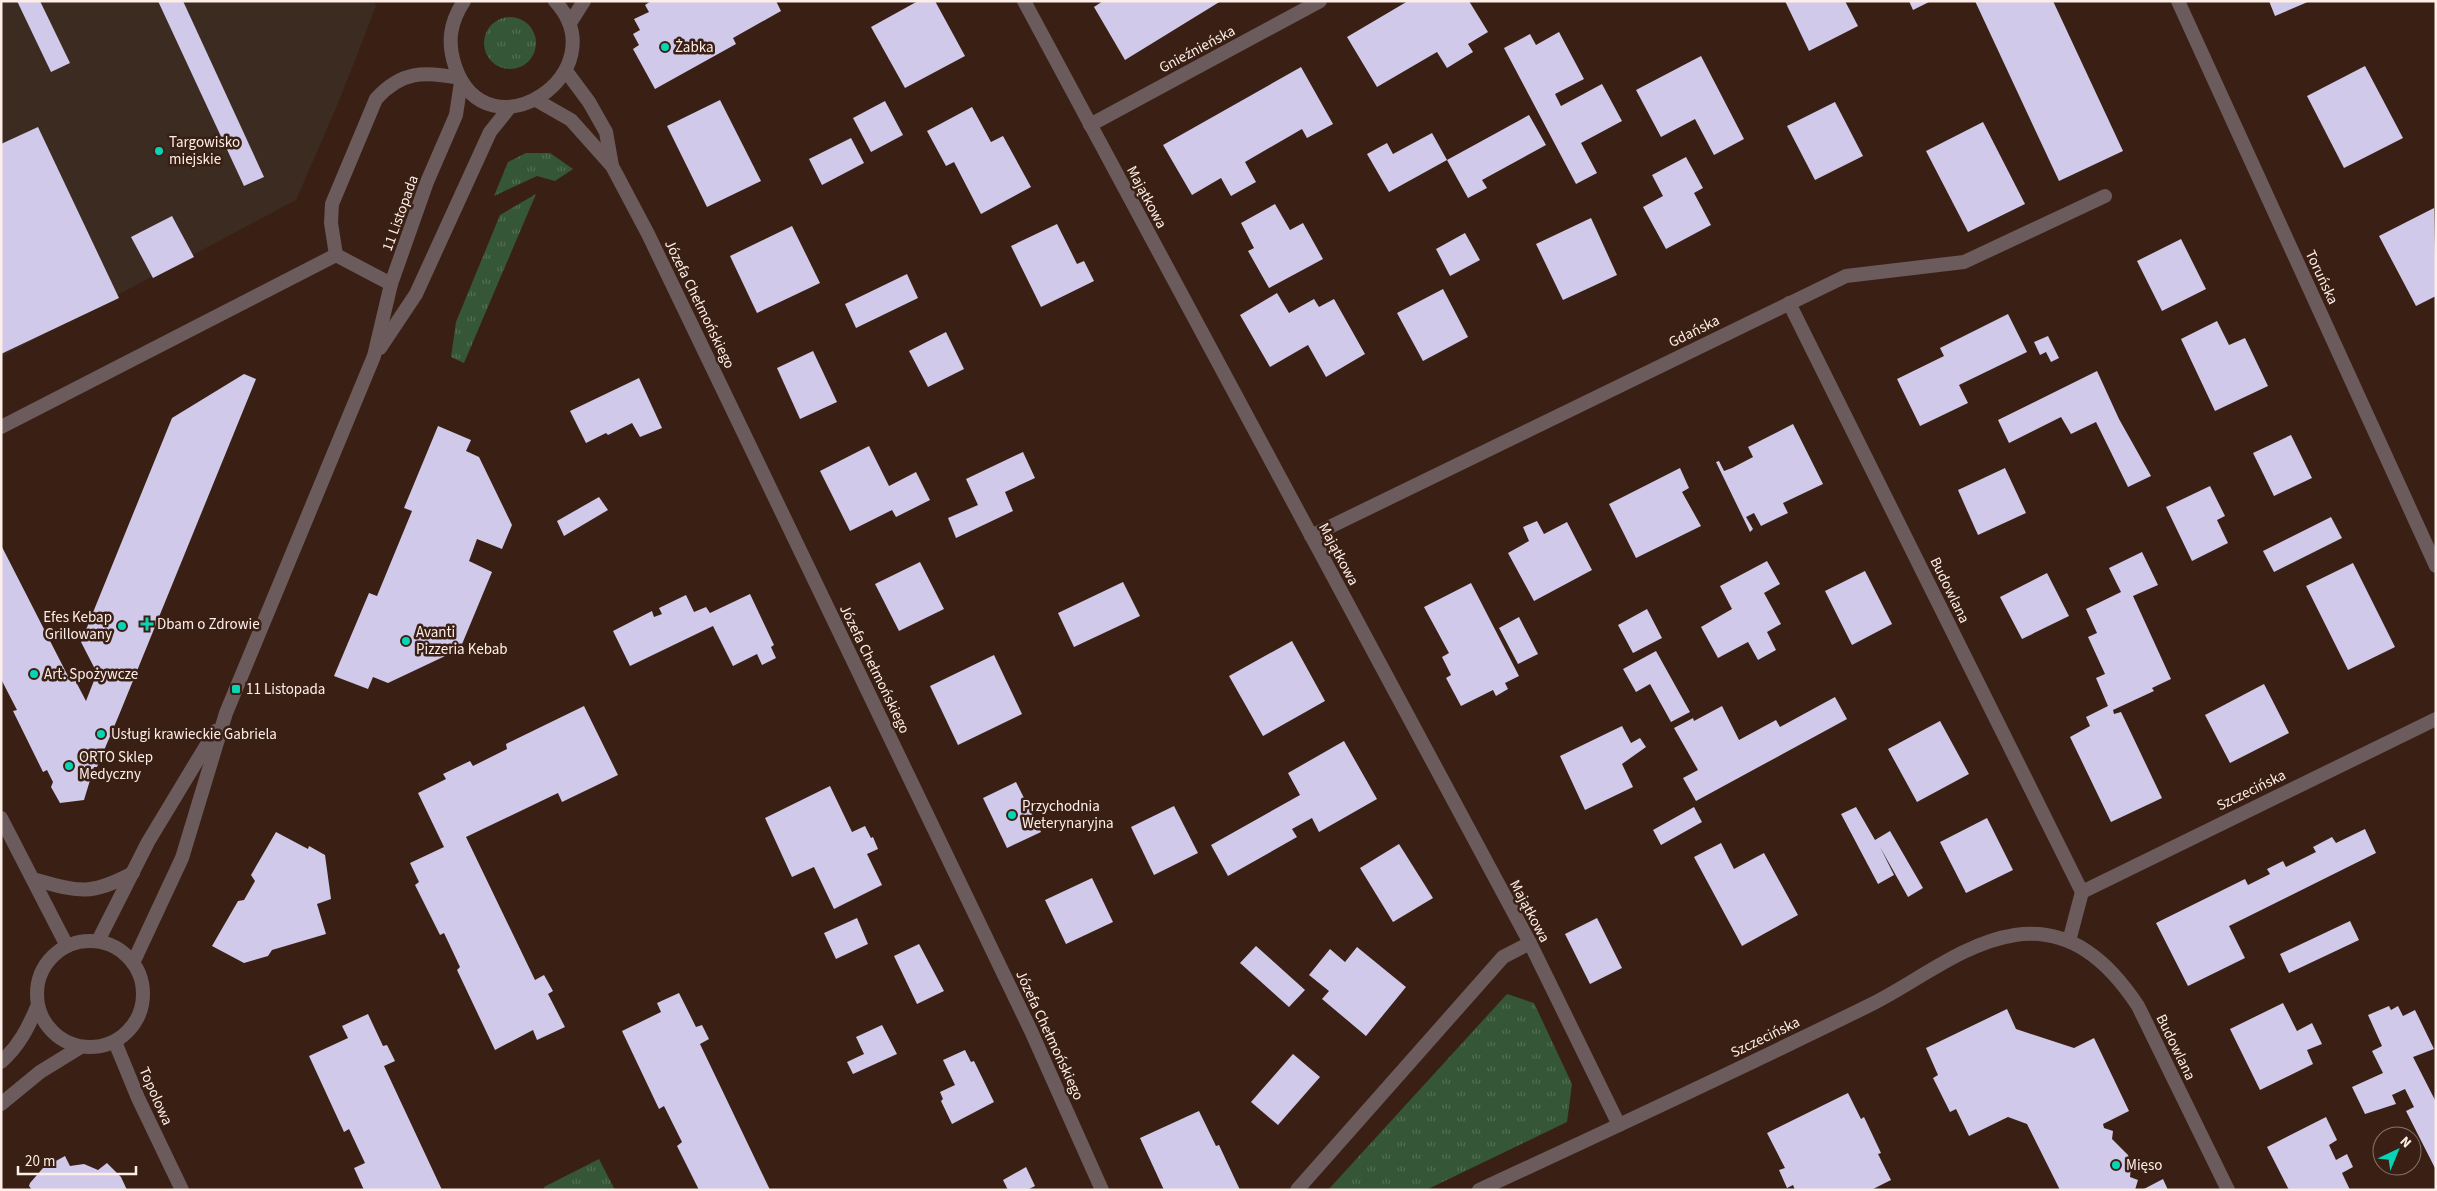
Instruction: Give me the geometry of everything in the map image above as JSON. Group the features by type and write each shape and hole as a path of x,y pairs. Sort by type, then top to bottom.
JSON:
{"street":[{"path":"449,1 454,16"},
{"path":"464,1 454,16 449,34 451,54 460,80 473,96 490,104 510,107 536,100 554,87 566,71 571,54 570,23 555,1"},
{"path":"570,23 584,1"},
{"name":"Majątkowa","path":"1024,1 1530,943 1619,1125"},
{"name":"Gnieźnieńska","path":"1090,125 1320,1"},
{"name":"Toruńska","path":"2178,1 2436,566"},
{"name":"Józefa Chełmońskiego","path":"566,71 589,102 606,132 612,166"},
{"path":"336,255 331,224 332,204 376,99 389,85 402,78 436,73 460,80"},
{"name":"11 Listopada","path":"133,963 182,858 226,713 374,356 391,284 427,182 456,115 460,80"},
{"name":"Józefa Chełmońskiego","path":"536,100 571,120 612,166 648,234 1031,1031 1102,1190"},
{"name":"11 Listopada","path":"374,356 416,294 490,132 510,107"},
{"name":"Gdańska","path":"1311,536 1846,276 1964,262 2105,196"},
{"path":"336,255 391,284"},
{"path":"1,427 336,255"},
{"name":"Budowlana","path":"1790,302 2082,892"},
{"name":"11 Listopada","path":"98,941 148,842 226,713"},
{"name":"Szczecińska","path":"2082,892 2436,719"},
{"path":"1,818 67,946"},
{"path":"33,879 81,891 106,887 133,874"},
{"path":"2069,941 2082,892"},
{"name":"Szczecińska","path":"1479,1190 1874,1003 1963,954 2015,935 2047,935 2069,941"},
{"path":"86,941 98,941 113,946 133,963 141,978 143,994 140,1011 130,1028 115,1042 94,1049 79,1048 53,1033 45,1024 37,1007 36,988 42,971 52,956 67,946 86,941"},
{"name":"Budowlana","path":"2069,941 2087,949 2103,962 2120,980 2138,1006 2228,1190"},
{"path":"1297,1190 1503,957 1530,943"},
{"path":"1,1062 13,1051 28,1028 37,1007"},
{"name":"Topolowa","path":"115,1042 138,1098 182,1190"},
{"path":"1,1104 40,1072 79,1048"}],"shaded area":[{"name":"Targowisko miejskie","path":"1,1 374,1 376,6 339,101 296,200 1,357"}],"green space":[{"path":"505,17 515,17 525,21 532,28 536,43 532,58 525,65 515,69 505,69 495,65 488,58 484,48 484,38 488,28 495,21"},
{"path":"526,153 550,153 573,169 555,181 537,176 494,196 508,162"},
{"path":"536,194 464,363 451,357 456,322 500,215"},
{"path":"1507,994 1534,1003 1572,1084 1567,1122 1426,1190 1328,1190"},
{"path":"599,1159 615,1190 545,1190 544,1187"}],"building":[{"path":"17,1 40,1 70,63 51,72"},
{"path":"158,1 183,1 264,177 244,186"},
{"path":"651,1 776,1 781,11 733,38 736,44 655,89 633,49 639,45 633,34 640,30 634,19 649,12 645,5"},
{"path":"918,1 935,1 965,56 905,88 871,27"},
{"path":"1103,1 1221,1 1125,60 1094,7"},
{"path":"1408,1 1469,1 1488,32 1468,44 1473,52 1447,68 1437,52 1377,87 1347,37"},
{"path":"1785,1 1845,1 1858,26 1809,51"},
{"path":"1909,1 1931,1 1913,10"},
{"path":"1975,1 2053,1 2123,151 2059,181"},
{"path":"2269,1 2310,1 2275,16"},
{"path":"1559,32 1584,79 1555,94 1561,106 1602,84 1622,121 1581,143 1597,173 1576,184 1504,48 1530,34 1536,45"},
{"path":"1701,56 1744,139 1714,155 1695,119 1661,137 1636,90"},
{"path":"2365,66 2403,138 2344,168 2307,96"},
{"path":"1301,67 1333,124 1307,138 1302,129 1245,162 1256,182 1231,196 1221,178 1192,195 1163,145"},
{"path":"720,100 761,181 707,207 667,126"},
{"path":"885,101 903,135 871,152 853,118"},
{"path":"1835,102 1863,156 1815,180 1787,126"},
{"path":"972,107 991,142 1003,136 1031,187 981,214 954,162 946,166 927,131"},
{"path":"1529,115 1546,145 1482,180 1487,188 1468,198 1447,160"},
{"path":"1983,122 2025,204 1968,232 1926,151"},
{"path":"38,127 119,298 1,354 1,144"},
{"path":"1432,133 1447,160 1389,192 1367,154 1387,143 1393,154"},
{"path":"851,138 864,163 822,185 809,159"},
{"path":"1686,157 1703,188 1694,193 1711,225 1666,249 1643,207 1663,196 1652,175"},
{"path":"1275,204 1290,230 1303,223 1323,259 1269,288 1248,251 1254,248 1241,223"},
{"path":"2434,208 2436,296 2416,306 2379,236"},
{"path":"172,216 194,257 153,278 131,237"},
{"path":"1591,218 1617,275 1563,300 1536,244"},
{"path":"1057,224 1077,264 1084,261 1094,281 1041,307 1011,246"},
{"path":"792,226 820,283 757,313 730,256"},
{"path":"1465,233 1480,260 1450,276 1436,249"},
{"path":"2181,239 2206,289 2162,311 2137,261"},
{"path":"907,274 918,298 856,328 845,304"},
{"path":"1443,289 1468,337 1423,361 1397,313"},
{"path":"1277,293 1289,313 1314,299 1319,307 1334,299 1365,354 1326,377 1308,345 1270,367 1240,315"},
{"path":"2008,314 2027,352 1959,385 1968,403 1920,426 1897,379 1944,356 1940,348"},
{"path":"2217,321 2229,345 2245,338 2268,386 2215,411 2181,339"},
{"path":"946,332 964,369 928,387 909,351"},
{"path":"2048,336 2059,358 2051,362 2046,352 2040,355 2034,342"},
{"path":"813,351 837,402 800,419 777,368"},
{"path":"2097,371 2119,419 2151,476 2128,487 2096,422 2071,434 2061,417 2009,443 1998,420"},
{"path":"244,374 256,379 119,715 97,767 94,767 84,800 60,803 51,787 53,782 47,770 43,772 13,711 17,710 1,679 1,545 71,682 75,680 86,701 97,673 81,642 172,418"},
{"path":"639,378 662,428 640,437 632,423 586,443 570,411"},
{"path":"1793,424 1823,484 1783,503 1788,513 1761,526 1754,513 1746,517 1753,529 1750,532 1716,462 1719,461 1724,471 1732,468 1753,457 1748,447"},
{"path":"438,426 471,440 466,451 479,457 512,525 502,549 477,539 469,561 492,572 460,649 388,683 373,677 368,689 334,676 369,593 377,596 412,511 404,508"},
{"path":"2291,435 2312,478 2274,496 2253,453"},
{"path":"869,446 889,486 916,472 930,500 896,517 892,510 850,531 820,471"},
{"path":"1023,452 1035,478 1005,492 1013,511 956,538 948,518 978,505 966,479"},
{"path":"1680,468 1689,488 1682,492 1701,526 1636,558 1609,504"},
{"path":"2005,468 2026,513 1978,535 1958,490"},
{"path":"2210,486 2225,516 2217,520 2228,543 2192,561 2166,507"},
{"path":"599,497 608,510 564,536 557,521"},
{"path":"2331,517 2342,538 2274,572 2263,551"},
{"path":"1537,521 1544,534 1567,522 1592,570 1534,601 1508,553 1529,541 1523,527"},
{"path":"2142,552 2158,585 2133,596 2171,679 2152,688 2154,691 2113,710 2114,714 2121,712 2162,798 2111,822 2070,737 2090,726 2086,717 2108,706 2096,678 2105,674 2088,637 2097,633 2086,609 2121,592 2109,568"},
{"path":"1767,561 1780,584 1764,593 1781,624 1767,632 1776,650 1758,660 1748,642 1718,658 1701,627 1732,609 1720,586"},
{"path":"920,562 944,609 899,631 875,584"},
{"path":"2353,563 2395,647 2348,670 2306,586"},
{"path":"1865,571 1892,624 1852,645 1825,591"},
{"path":"2047,573 2069,616 2022,639 2000,597"},
{"path":"1123,582 1140,616 1074,647 1058,613"},
{"path":"1471,583 1519,676 1505,683 1508,689 1496,696 1493,690 1461,706 1446,678 1451,675 1442,657 1449,653 1424,607"},
{"path":"750,594 774,645 771,647 776,658 762,665 757,654 733,666 713,626 630,666 613,631 652,611 654,617 662,614 659,608 686,595 694,612 706,607 710,613"},
{"path":"1647,609 1662,638 1633,653 1618,625"},
{"path":"1519,617 1538,654 1518,664 1499,628"},
{"path":"1292,641 1325,701 1263,736 1229,676"},
{"path":"1656,651 1690,712 1671,722 1650,684 1636,692 1623,669"},
{"path":"994,655 1022,714 958,745 930,686"},
{"path":"2264,684 2289,733 2230,763 2205,715"},
{"path":"1835,697 1847,719 1696,801 1683,778 1698,770 1674,728 1693,718 1694,721 1722,706 1739,740 1776,720 1780,727"},
{"path":"584,706 618,775 562,802 558,793 466,837 535,980 544,975 553,991 548,994 565,1027 537,1040 533,1030 495,1050 457,970 460,967 444,933 440,935 415,885 419,882 410,863 444,847 418,793 446,779 443,774 470,761 473,766 507,749 506,744"},
{"path":"1940,721 1969,774 1917,802 1888,749"},
{"path":"1622,726 1631,743 1640,738 1646,747 1622,764 1633,787 1585,810 1560,756"},
{"path":"1344,741 1377,799 1319,832 1312,818 1292,829 1297,837 1228,876 1211,845 1300,795 1288,773"},
{"name":"Przychodnia Weterynaryjna","path":"1016,782 1041,832 1007,848 983,798"},
{"path":"830,786 852,832 865,826 871,838 873,837 878,849 867,854 882,885 834,909 814,867 792,877 765,818"},
{"path":"1174,806 1198,853 1154,875 1131,827"},
{"path":"1694,807 1702,822 1661,845 1653,830"},
{"path":"1856,807 1875,840 1890,831 1923,888 1908,897 1880,847 1894,875 1878,884 1841,814"},
{"path":"1987,818 2013,870 1966,893 1940,842"},
{"path":"2365,829 2376,853 2229,926 2245,958 2188,986 2156,923 2245,879 2248,885 2270,874 2267,869 2283,861 2286,867 2316,852 2313,847 2332,837 2336,843"},
{"path":"276,832 308,849 309,846 325,855 331,899 317,904 326,934 272,950 268,956 244,963 212,946 238,901 244,900 255,881 251,875"},
{"path":"1721,843 1734,869 1764,853 1798,915 1742,946 1694,857"},
{"path":"1399,844 1433,898 1393,922 1360,868"},
{"path":"1092,878 1113,922 1066,944 1045,900"},
{"path":"857,918 868,944 836,959 824,933"},
{"path":"1597,918 1622,968 1590,984 1565,934"},
{"path":"2350,921 2359,940 2289,973 2280,954"},
{"path":"919,944 944,991 917,1004 894,956"},
{"path":"1256,946 1305,990 1289,1007 1240,963"},
{"path":"1357,947 1406,987 1366,1036 1322,999 1329,991 1309,975 1330,949 1345,962"},
{"path":"679,993 696,1027 702,1025 709,1039 700,1044 770,1190 699,1190 677,1146 682,1142 664,1106 659,1109 622,1031 661,1012 657,1003"},
{"path":"2283,1003 2297,1031 2312,1023 2322,1044 2307,1050 2313,1064 2260,1090 2230,1029"},
{"path":"2389,1006 2391,1010 2398,1006 2403,1016 2415,1010 2434,1049 2413,1057 2436,1102 2436,1170 2422,1142 2422,1126 2414,1126 2406,1111 2414,1107 2405,1089 2392,1095 2396,1104 2365,1114 2352,1087 2383,1073 2372,1051 2382,1046 2368,1015"},
{"path":"2007,1009 2016,1029 2074,1048 2094,1038 2129,1111 2103,1124 2104,1128 2113,1131 2112,1139 2128,1155 2131,1166 2130,1177 2138,1180 2135,1190 2060,1190 2027,1124 2008,1117 1969,1136 1956,1109 1950,1112 1933,1078 1938,1075 1926,1048"},
{"path":"368,1014 383,1046 387,1045 395,1061 384,1066 442,1190 364,1190 354,1168 365,1163 349,1129 344,1132 309,1056 348,1038 342,1026"},
{"path":"882,1025 897,1054 853,1074 847,1062 864,1054 856,1037"},
{"path":"965,1050 971,1062 974,1061 994,1102 952,1124 941,1101 943,1099 940,1092 955,1085 943,1060"},
{"path":"1293,1054 1320,1077 1278,1125 1251,1102"},
{"path":"1848,1093 1861,1119 1864,1117 1881,1153 1878,1154 1891,1180 1871,1190 1795,1190 1793,1185 1787,1188 1779,1170 1785,1168 1767,1133"},
{"path":"1199,1111 1216,1146 1219,1145 1240,1190 1164,1190 1140,1138"},
{"path":"2326,1117 2337,1140 2329,1145 2336,1160 2347,1154 2353,1167 2342,1173 2350,1190 2289,1190 2267,1147"},
{"path":"65,1156 70,1166 84,1164 98,1170 107,1163 121,1177 127,1190 32,1190 29,1186 30,1183 43,1168"},
{"path":"1026,1167 1035,1186 1027,1190 1008,1190 1003,1180"},
{"path":"2163,1179 2168,1190 2142,1190"}],"place":[{"name":"Żabka","path":"665,47"},
{"name":"Targowisko miejskie","path":"159,151"},
{"name":"Dbam o Zdrowie","path":"147,624"},
{"name":"Efes Kebap Grillowany","path":"122,626"},
{"name":"Avanti Pizzeria Kebab","path":"406,641"},
{"name":"Art. Spożywcze","path":"34,674"},
{"name":"11 Listopada","path":"236,689"},
{"name":"Usługi krawieckie Gabriela","path":"101,734"},
{"name":"ORTO Sklep Medyczny","path":"69,766"},
{"name":"Przychodnia Weterynaryjna","path":"1012,815"},
{"name":"Mięso","path":"2116,1165"}]}
